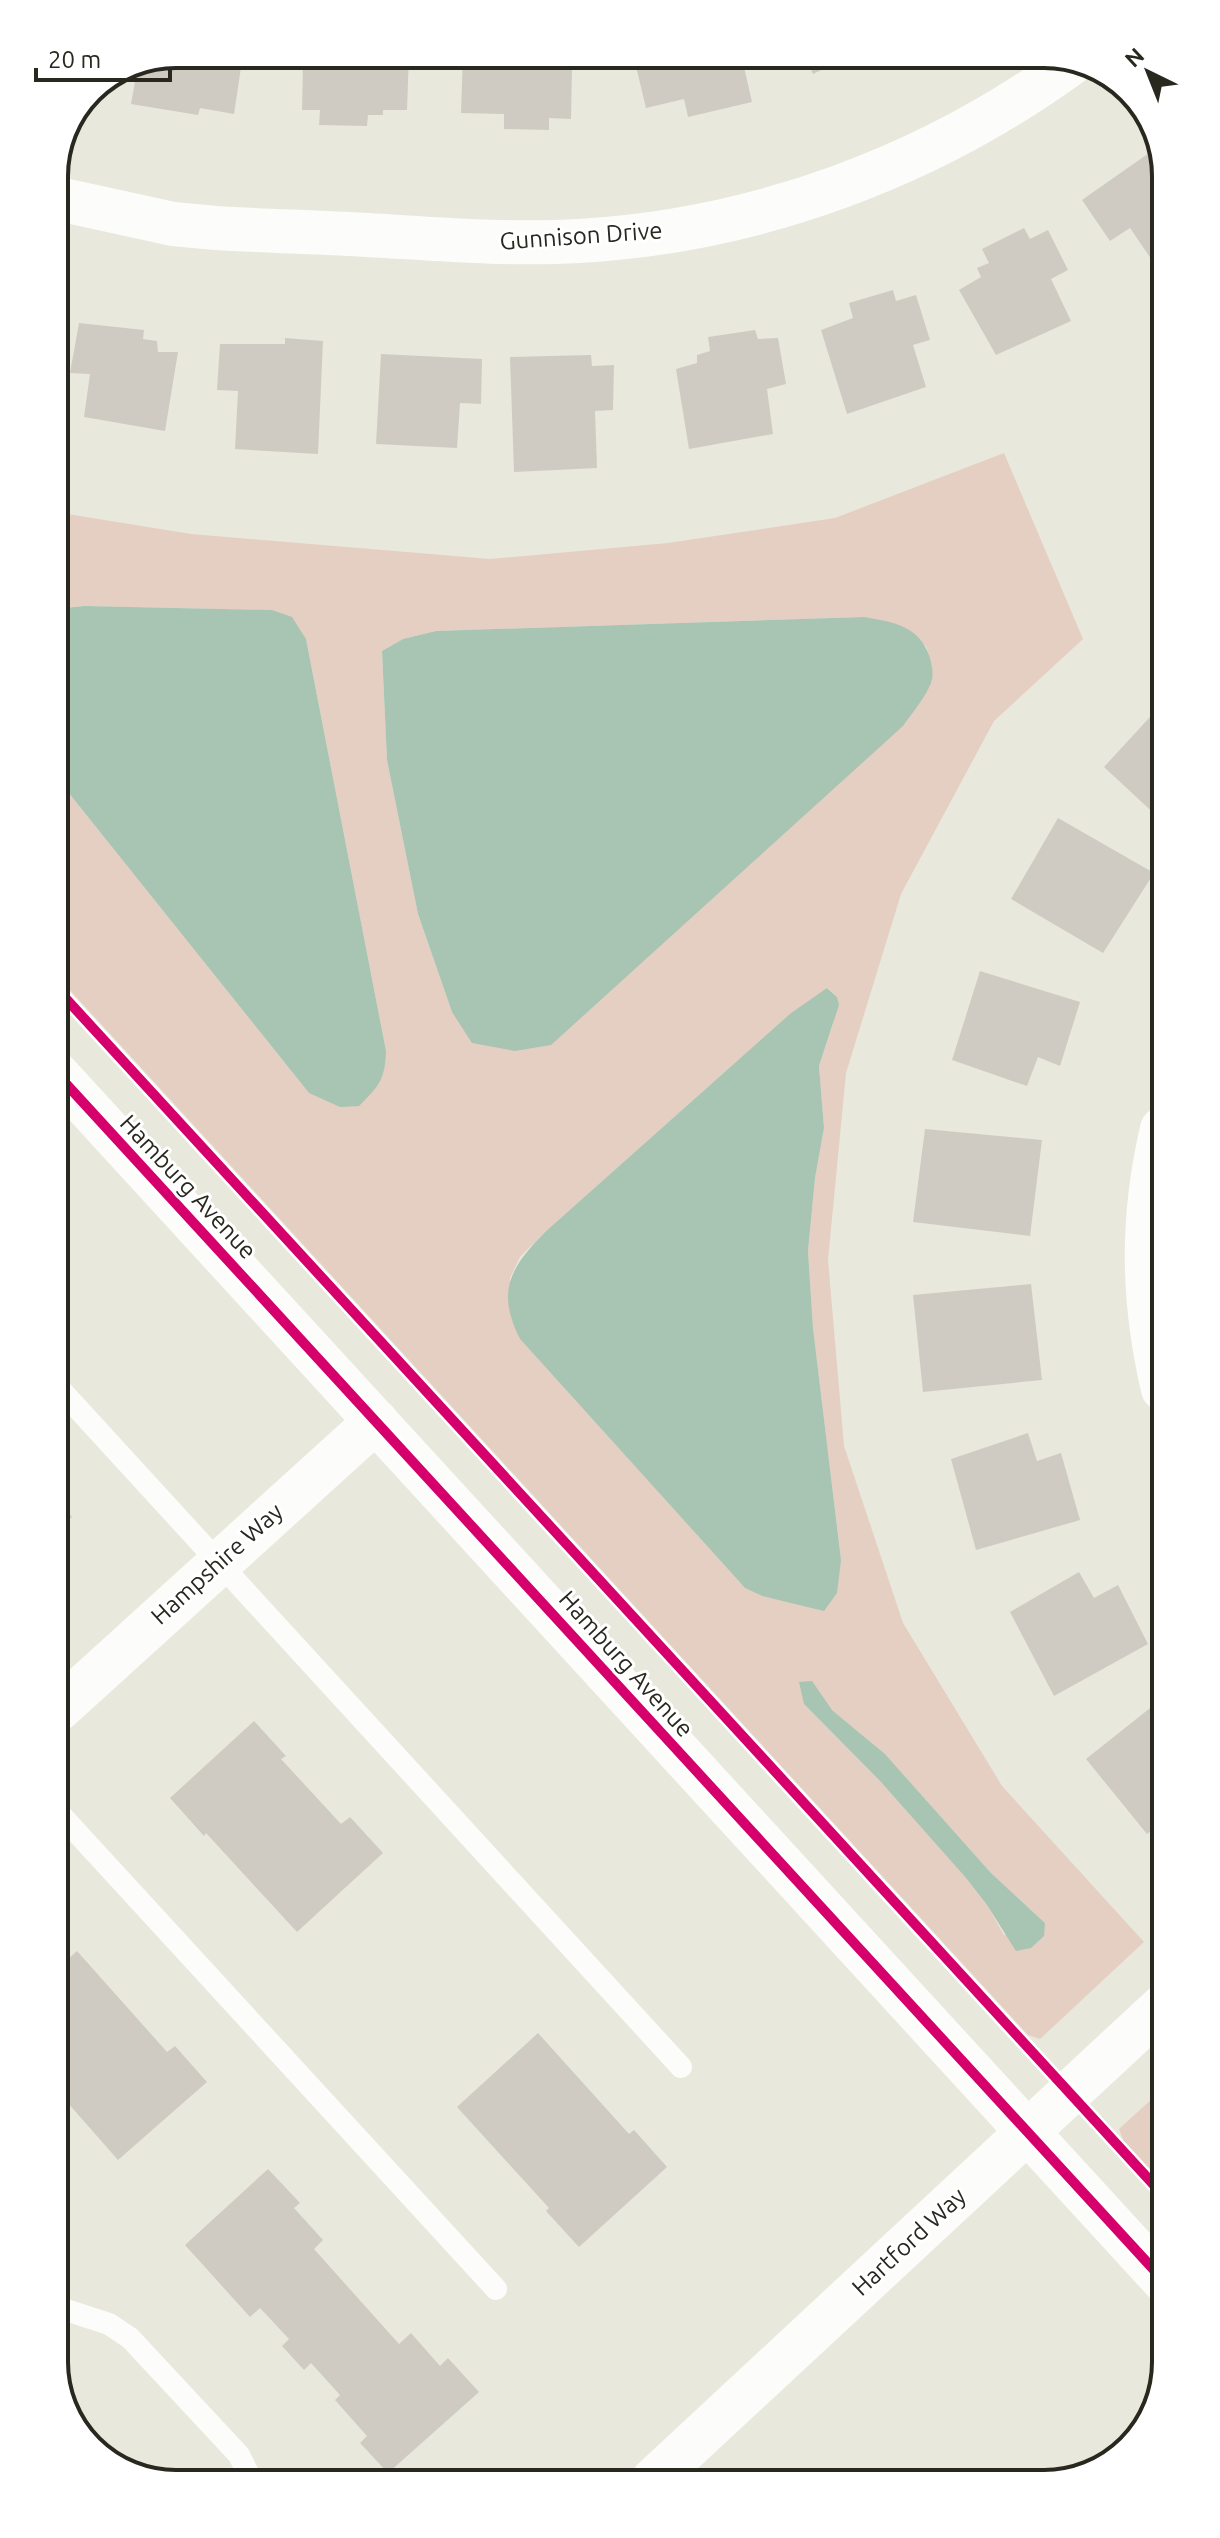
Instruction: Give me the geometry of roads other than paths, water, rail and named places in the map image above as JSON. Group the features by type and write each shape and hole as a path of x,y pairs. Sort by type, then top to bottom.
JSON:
{"street":[{"name":"Gunnison Drive","path":"68,201 173,224 499,243 582,241 668,231 766,213 909,158 992,114 1062,70"},
{"name":"Hamburg Avenue","path":"68,1086 1152,2268"},
{"path":"1152,1187 1145,1283 1152,1324"},
{"name":"Hampshire Way","path":"68,1701 376,1421"},
{"name":"Hartford Way","path":"664,2470 1152,2016"}],"lane":[{"path":"68,1398 681,2067"},
{"path":"68,1823 496,2289"},
{"path":"68,2311 109,2324 130,2338 239,2455 246,2470"}]}
